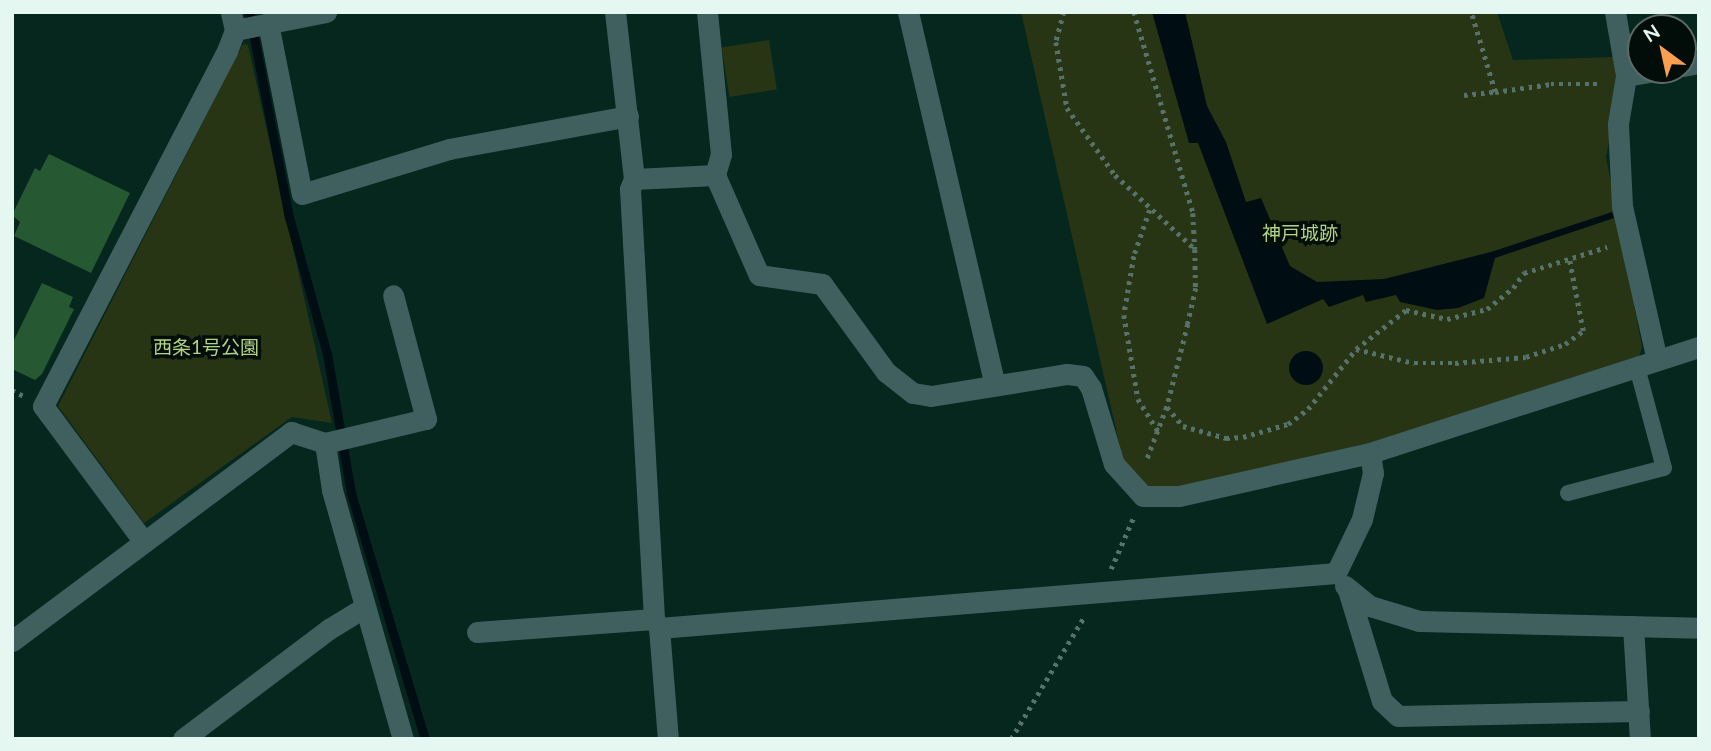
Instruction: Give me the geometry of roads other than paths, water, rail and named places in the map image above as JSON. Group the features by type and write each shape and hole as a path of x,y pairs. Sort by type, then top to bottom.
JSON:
{"street":[{"path":"144,542 43,406 233,21 268,23 326,12"},
{"path":"615,12 635,179 630,189 657,624 668,739"},
{"path":"707,12 721,154 715,175 760,275 822,284 893,380 913,393 931,396 1067,374 1083,376 1091,388 1114,464 1143,496 1179,496 1370,453 1699,348"},
{"path":"908,12 995,385"},
{"path":"1615,12 1625,80 1617,162 1647,364"},
{"path":"268,23 302,194 449,149 628,116"},
{"path":"635,179 715,175"},
{"path":"12,640 291,432 325,443 426,419 393,295"},
{"path":"325,443 332,490 403,739"},
{"path":"1370,453 1373,472 1362,519 1342,581 1382,701 1398,716 1639,711"},
{"path":"477,632 657,624 1342,581 1370,606 1419,621 1699,628"},
{"path":"183,739 365,607"},
{"path":"1633,626 1640,739"}],"lane":[{"path":"1568,493 1664,468 1647,364"}],"waterway":[{"path":"249,12 289,217 327,354 351,493 425,739"}],"park label":[{"name":"神戸城跡","path":"1300,233"},
{"name":"西条1号公園","path":"206,347"}]}
